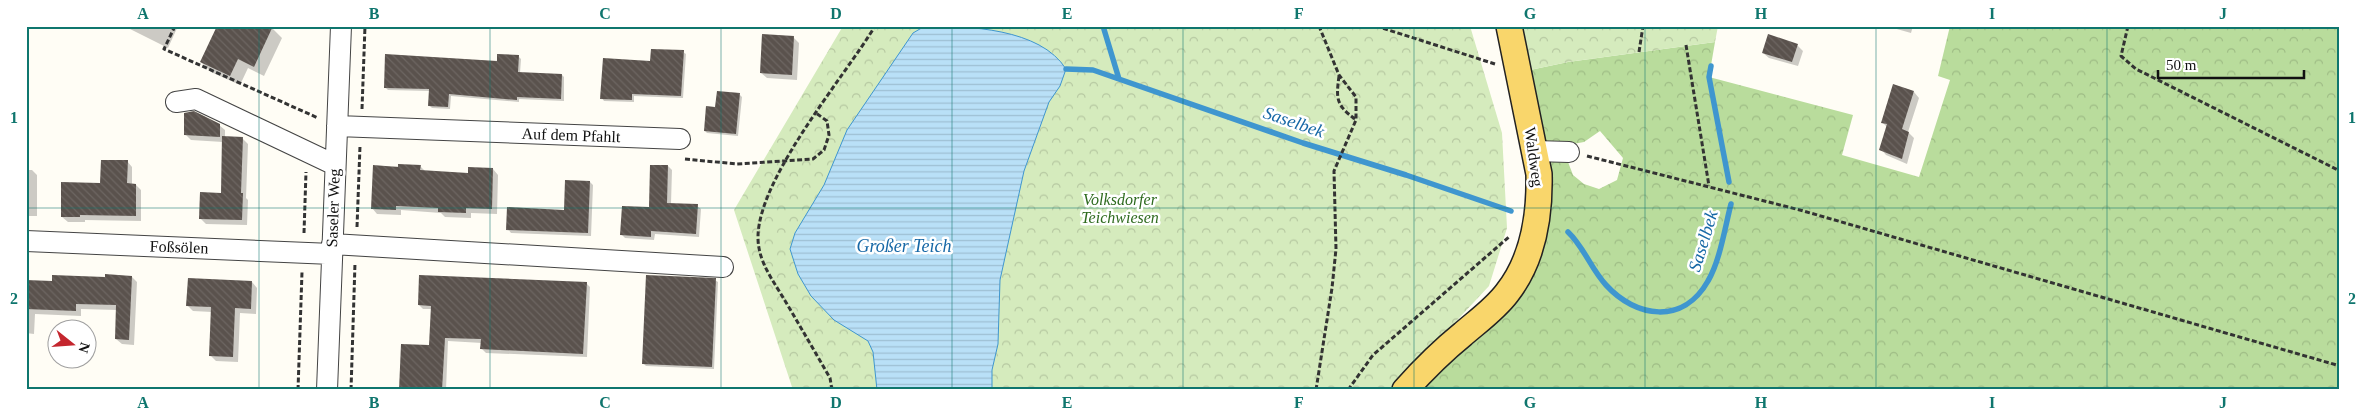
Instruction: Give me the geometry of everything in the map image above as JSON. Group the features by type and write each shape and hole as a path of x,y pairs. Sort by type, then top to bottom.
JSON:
{"main road":[{"name":"Waldweg","path":"1405,390 1436,358 1484,317 1508,292 1516,280 1533,240 1538,219 1539,174 1520,72 1509,26"}],"street":[{"name":"Saseler Weg","path":"327,390 340,26"},
{"path":"176,102 196,99 335,165"},
{"name":"Auf dem Pfahlt","path":"336,126 680,139"},
{"path":"1536,151 1568,152"},
{"name":"Foßsölen","path":"26,241 332,249 723,267"}],"path":[{"path":"175,26 164,49 336,126"},
{"path":"361,127 365,26"},
{"path":"832,390 830,378 768,271 758,248 761,210 785,162 875,26"},
{"path":"1316,390 1332,288 1336,249 1334,171 1356,120 1356,97 1339,75 1319,26"},
{"path":"1376,26 1520,72"},
{"path":"1639,52 1643,26"},
{"path":"2128,26 2121,56 2136,69 2340,171"},
{"path":"1686,45 1709,186"},
{"path":"1339,75 1336,94 1340,108 1356,120"},
{"path":"680,139 679,159 737,164 813,159 824,150 829,135 827,121 816,113"},
{"path":"1568,152 1709,186 2076,289 2340,366"},
{"path":"1348,390 1373,355 1516,230"},
{"path":"1510,244 1513,237"}],"green space":[{"name":"Volksdorfer Teichwiesen","path":"843,26 1470,26 1502,133 1507,228 1489,286 1392,390 793,390 734,210"},
{"path":"1509,26 1718,26 1715,42 1568,62 1520,72"},
{"path":"1950,26 2340,26 2340,390 1405,390 1516,280 1535,152 1568,162 1573,175 1584,184 1599,189 1617,180 1623,158 1600,131 1584,142 1535,151 1520,72 1568,62 1715,42 1709,77 1853,115 1842,155 1919,177 1950,80 1938,76"}],"water":[{"name":"Großer Teich","path":"925,26 982,29 1021,37 1039,45 1054,55 1066,69 1060,86 1049,102 1024,171 1000,280 998,344 992,370 992,390 877,390 873,352 868,341 834,320 811,296 798,274 790,249 795,233 824,185 847,130 913,33"}],"building":[{"path":"217,26 273,26 254,67 238,59 230,76 200,62"},
{"path":"762,34 794,36 792,75 760,73"},
{"path":"1768,34 1798,44 1792,62 1762,53"},
{"path":"651,49 684,50 681,96 632,94 632,100 600,99 603,58 650,61"},
{"path":"385,54 497,61 497,54 519,55 518,72 562,74 561,99 517,97 517,100 449,94 448,107 428,106 429,89 384,88"},
{"path":"1893,84 1914,91 1902,129 1909,132 1902,159 1879,150 1887,124 1881,123"},
{"path":"717,91 740,93 736,134 704,131 706,106 715,107"},
{"path":"194,111 220,124 220,137 184,135 184,113"},
{"path":"222,136 243,137 242,220 199,219 200,192 221,193"},
{"path":"101,160 128,160 127,183 136,184 136,216 80,215 80,217 61,217 61,182 100,183"},
{"path":"398,164 421,165 420,170 468,173 468,167 493,168 492,209 466,208 466,213 438,212 438,208 396,206 396,210 371,209 373,165 398,167"},
{"path":"650,165 668,165 667,203 698,204 696,234 651,231 651,237 620,235 622,206 649,207"},
{"path":"565,180 590,181 588,233 506,230 507,207 564,210"},
{"path":"105,274 132,276 129,340 115,339 116,305 76,304 76,311 26,309 26,280 52,281 52,275 105,277"},
{"path":"419,275 587,282 583,354 480,349 481,339 445,338 442,390 399,390 401,344 429,345 431,306 418,305"},
{"path":"646,275 716,278 712,367 642,364"},
{"path":"188,278 252,281 251,309 235,308 233,357 209,356 211,307 186,306"}],"waterway":[{"path":"1103,26 1119,79"},
{"name":"Saselbek","path":"1711,66 1709,77 1729,182"},
{"name":"Saselbek","path":"1066,69 1093,70 1303,143 1406,175 1511,211"},
{"name":"Saselbek","path":"1568,232 1579,244 1601,279 1618,296 1645,310 1659,312 1673,310 1686,305 1698,295 1708,281 1719,254 1731,204"}]}
